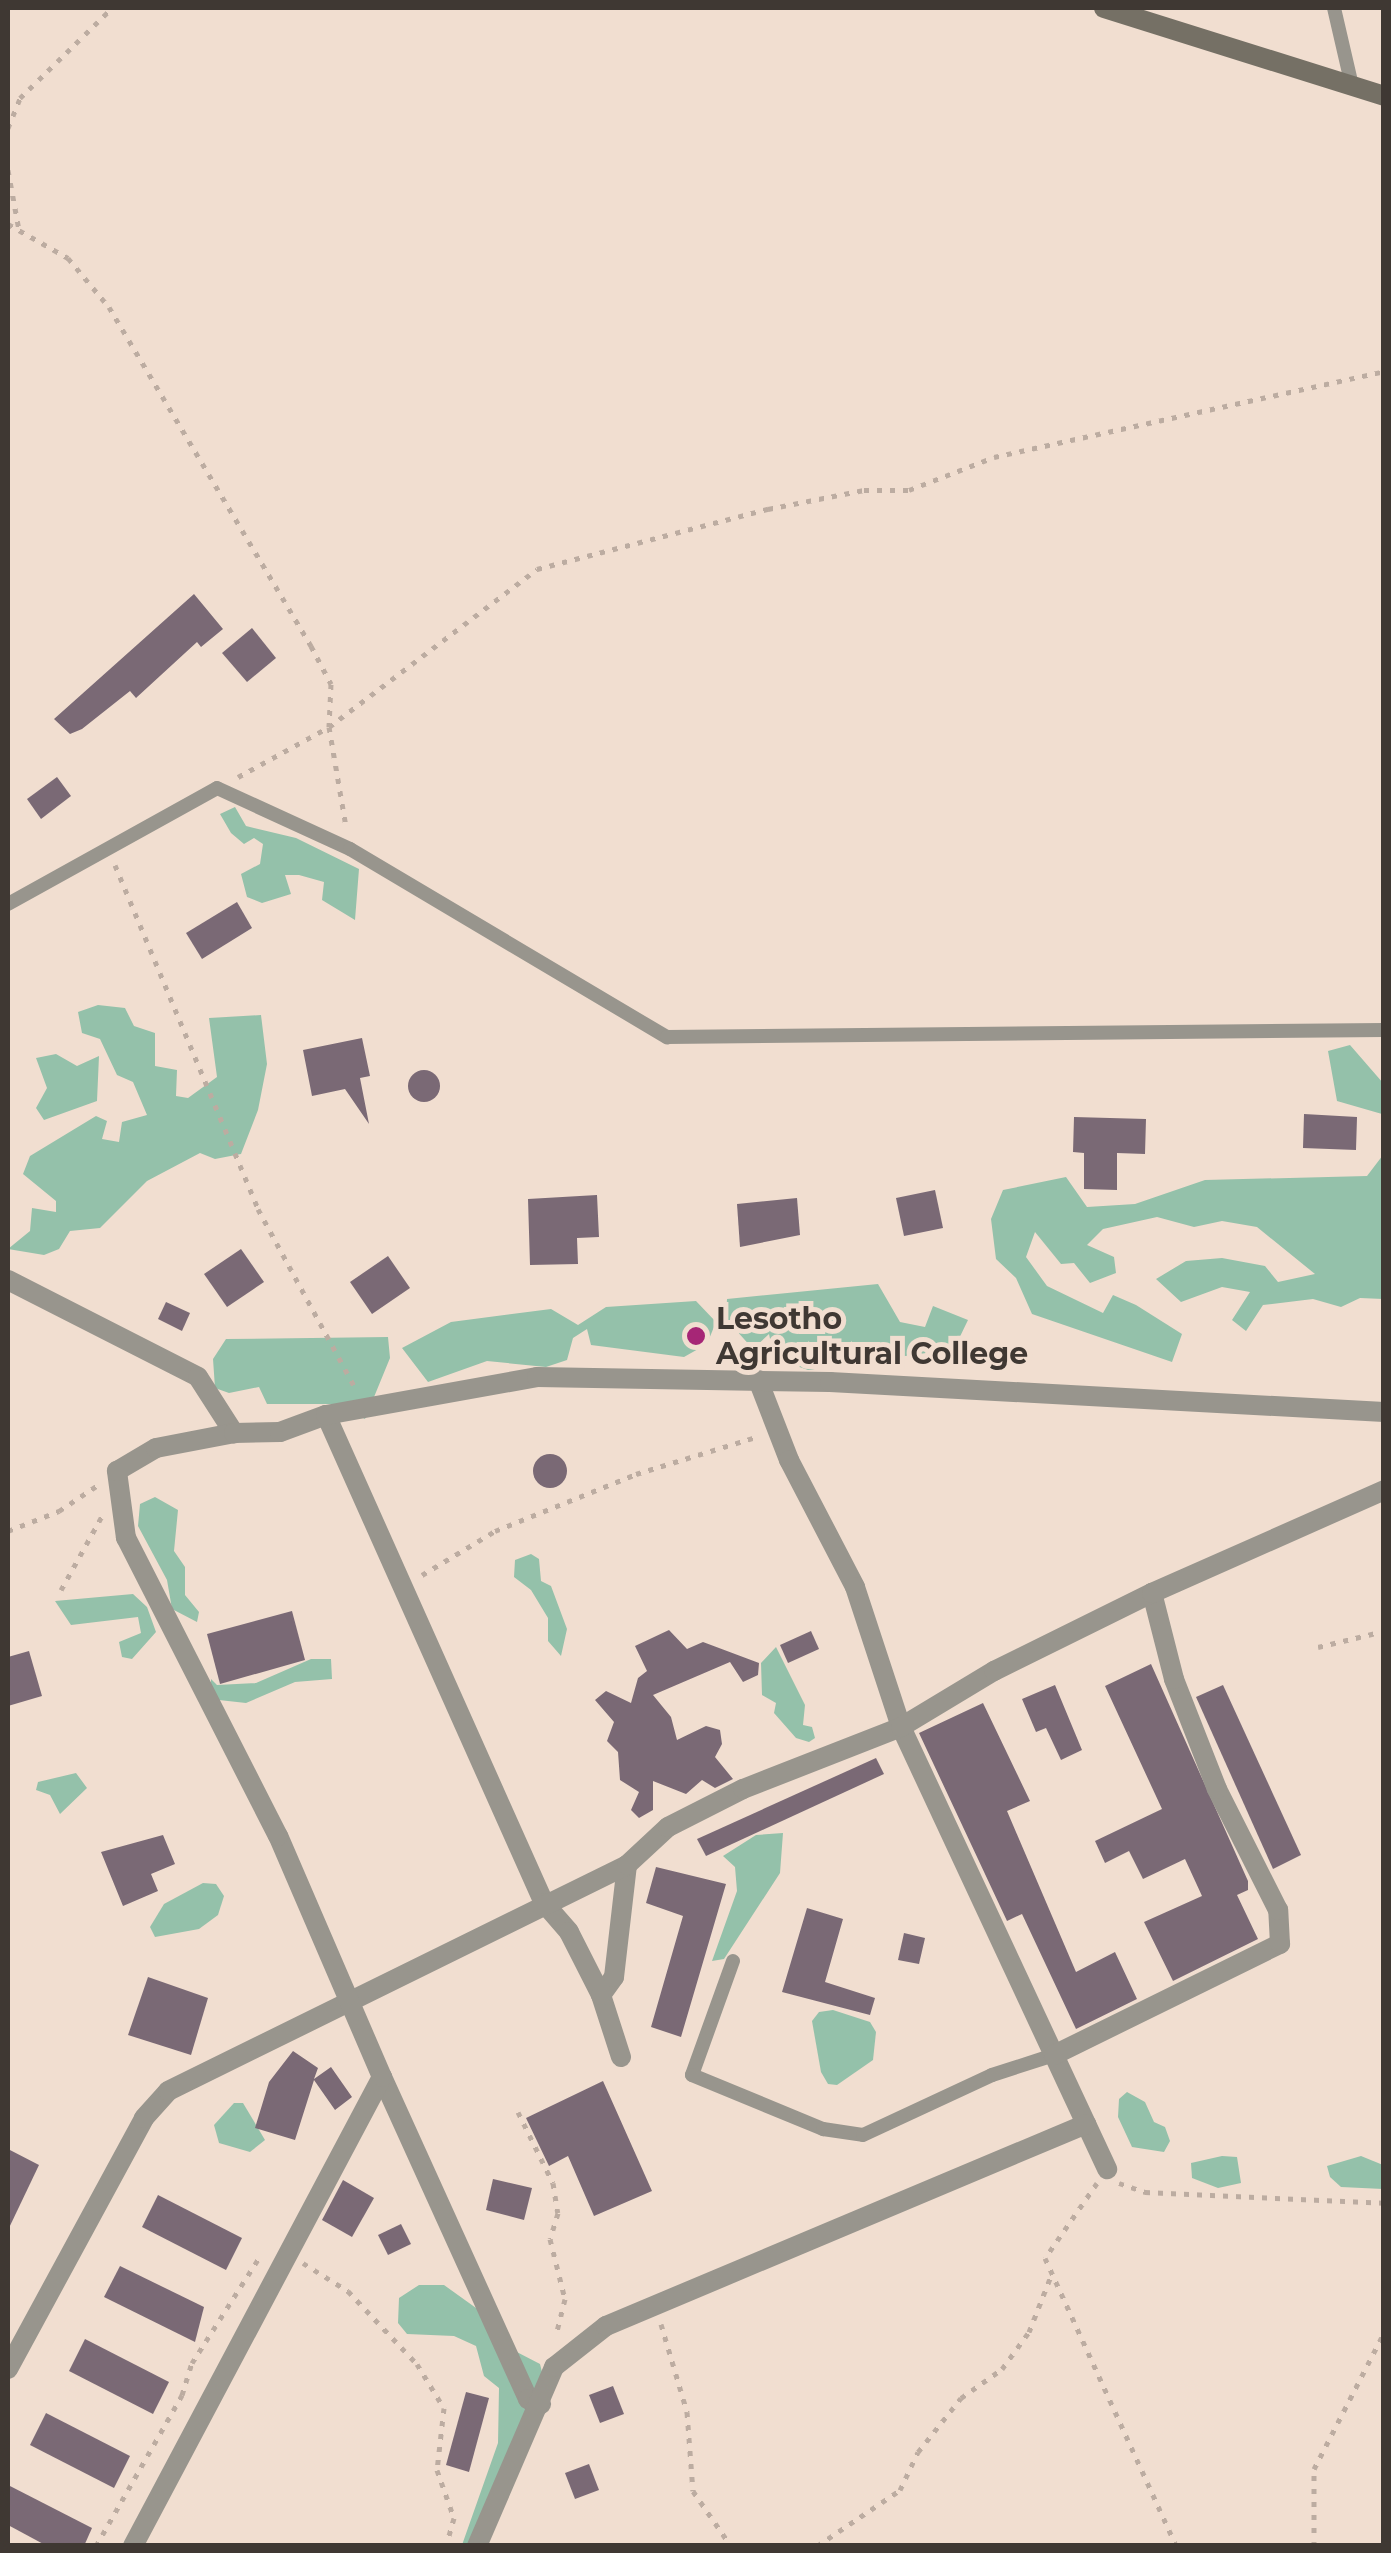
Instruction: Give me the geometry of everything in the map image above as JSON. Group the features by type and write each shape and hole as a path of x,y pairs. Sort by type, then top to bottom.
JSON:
{"main road":[{"path":"1104,8 1384,96"}],"street":[{"path":"8,1280 198,1378 234,1433"},
{"path":"541,2404 528,2398 278,1836 126,1538 117,1471 156,1448 234,1433 280,1432 326,1415 537,1378 758,1380 1384,1412"},
{"path":"758,1380 778,1431 855,1587 901,1727 1106,2169"},
{"path":"326,1415 400,1592 544,1903 569,1932 600,1994 621,2057"},
{"path":"8,2369 144,2118 168,2091 628,1865 668,1827 742,1789 901,1727 994,1671 1152,1593 1384,1490"},
{"path":"1054,2055 1280,1944 1278,1910 1212,1775 1174,1679 1152,1593"},
{"path":"600,1994 614,1977 628,1865"},
{"path":"133,2546 382,2077"},
{"path":"478,2546 554,2367 606,2326 655,2302 1086,2124"}],"lane":[{"path":"1334,8 1352,86"},
{"path":"8,904 217,788 350,849 667,1037 1384,1030"},
{"path":"732,1961 692,2075 823,2129 862,2135 992,2074 1054,2055"}],"path":[{"path":"8,128 20,98 112,8"},
{"path":"8,170 19,230"},
{"path":"8,224 68,258 109,307 324,671 330,684 329,727 350,849"},
{"path":"217,788 329,727 537,569 768,508 864,490 909,490 994,457 1384,371"},
{"path":"108,848 258,1209 365,1407"},
{"path":"400,1592 450,1552 496,1531 698,1452 778,1431"},
{"path":"8,1532 59,1511 117,1471"},
{"path":"60,1590 101,1518 117,1471"},
{"path":"1318,1648 1384,1631"},
{"path":"518,2112 553,2183 558,2212 550,2239 566,2298 547,2354 554,2367"},
{"path":"1176,2546 1045,2258 1106,2169 1118,2183 1145,2192 1384,2203"},
{"path":"96,2546 241,2278 267,2250 290,2254 348,2292 417,2364 444,2408 437,2470 454,2518 446,2546"},
{"path":"817,2546 900,2490 918,2452 961,2398 1002,2369 1029,2332 1052,2276"},
{"path":"655,2302 688,2412 693,2491 730,2546"},
{"path":"1314,2546 1314,2469 1384,2333"}],"green space":[{"path":"235,807 246,826 296,838 359,869 355,920 322,900 324,882 299,875 285,875 291,894 262,903 247,897 241,874 260,864 263,844 254,838 244,844 231,833 220,814"},
{"path":"98,1005 125,1008 134,1026 155,1033 155,1066 177,1070 176,1096 188,1098 217,1077 209,1018 261,1015 267,1064 258,1110 241,1154 215,1159 200,1153 147,1181 100,1228 70,1231 59,1249 44,1255 8,1249 30,1231 32,1208 56,1212 56,1201 23,1174 30,1156 96,1116 107,1121 102,1139 119,1142 122,1122 147,1115 133,1082 117,1075 100,1039 82,1033 78,1012"},
{"path":"1350,1045 1383,1083 1383,1122 1382,1114 1337,1101 1328,1051"},
{"path":"56,1054 77,1066 99,1056 97,1101 44,1120 36,1108 47,1088 36,1058"},
{"path":"1383,1155 1383,1299 1360,1298 1341,1307 1313,1299 1263,1305 1246,1331 1232,1320 1250,1292 1222,1287 1181,1302 1156,1279 1186,1261 1222,1258 1265,1266 1278,1282 1315,1274 1257,1227 1222,1221 1194,1227 1157,1217 1103,1229 1087,1245 1114,1257 1116,1273 1090,1283 1074,1263 1061,1264 1035,1232 1026,1257 1047,1286 1103,1313 1113,1295 1136,1305 1182,1334 1172,1362 1032,1314 1016,1278 996,1259 991,1219 1003,1190 1066,1177 1087,1207 1135,1204 1205,1180 1367,1176"},
{"path":"878,1284 900,1322 925,1327 933,1306 968,1320 954,1349 808,1370 774,1358 769,1334 753,1349 726,1319 727,1299"},
{"path":"696,1301 716,1322 707,1344 684,1357 591,1345 587,1329 573,1338 567,1360 546,1367 487,1361 428,1382 402,1348 451,1322 551,1309 578,1325 606,1307"},
{"path":"388,1337 390,1358 365,1419 337,1404 267,1404 259,1387 229,1393 215,1388 213,1359 226,1339"},
{"path":"155,1497 178,1510 174,1551 185,1567 185,1595 199,1612 197,1622 172,1609 167,1580 138,1526 140,1504"},
{"path":"531,1554 539,1559 541,1581 551,1586 567,1629 561,1656 548,1641 548,1618 531,1590 514,1577 515,1560"},
{"path":"133,1594 147,1607 156,1632 132,1659 122,1657 119,1642 141,1633 138,1617 71,1625 55,1601"},
{"path":"776,1647 805,1705 803,1725 812,1727 815,1738 809,1742 796,1738 774,1713 776,1703 762,1695 761,1663"},
{"path":"311,1659 331,1659 332,1679 295,1682 246,1703 219,1700 211,1691 211,1679 217,1685 256,1683"},
{"path":"76,1773 87,1788 60,1814 50,1795 36,1790 38,1782"},
{"path":"783,1833 780,1873 724,1959 712,1961 737,1891 735,1867 723,1856 756,1835"},
{"path":"203,1883 216,1884 224,1896 218,1915 199,1929 155,1937 150,1927 164,1904"},
{"path":"833,2010 870,2022 876,2032 873,2060 837,2085 828,2084 821,2072 812,2021 819,2012"},
{"path":"1127,2092 1145,2102 1154,2122 1165,2127 1170,2141 1164,2152 1132,2147 1118,2117 1119,2099"},
{"path":"234,2103 243,2103 265,2140 250,2152 219,2143 214,2125"},
{"path":"1361,2156 1383,2165 1383,2189 1341,2187 1330,2177 1327,2166"},
{"path":"1237,2157 1241,2183 1218,2188 1192,2178 1191,2163"},
{"path":"419,2285 444,2285 483,2313 511,2349 540,2364 544,2380 474,2545 462,2545 498,2443 499,2388 484,2376 476,2346 454,2336 407,2334 398,2323 399,2298"}],"building":[{"path":"194,594 223,629 201,647 197,642 136,698 130,691 82,729 70,734 54,719"},
{"path":"252,628 276,658 247,682 222,653"},
{"path":"57,777 71,796 41,819 27,799"},
{"path":"237,902 252,928 202,959 186,933"},
{"path":"362,1038 370,1076 360,1078 369,1124 345,1089 312,1096 303,1050"},
{"path":"424,1070 435,1075 440,1086 435,1097 424,1102 413,1097 408,1086 413,1075"},
{"path":"1304,1114 1357,1117 1356,1150 1303,1148"},
{"path":"1074,1117 1146,1119 1145,1154 1117,1153 1117,1190 1084,1189 1084,1153 1073,1152"},
{"path":"935,1190 943,1228 904,1236 896,1198"},
{"path":"597,1195 599,1237 577,1238 578,1264 530,1265 528,1199"},
{"path":"797,1198 800,1235 740,1247 737,1204"},
{"path":"241,1249 264,1282 227,1307 204,1274"},
{"path":"388,1256 410,1288 372,1314 350,1282"},
{"path":"166,1302 190,1313 182,1331 158,1319"},
{"path":"550,1454 562,1459 567,1471 562,1483 550,1488 538,1483 533,1471 538,1459"},
{"path":"292,1611 305,1660 220,1684 207,1634"},
{"path":"669,1630 687,1649 703,1642 759,1663 758,1675 743,1682 730,1662 653,1695 671,1717 677,1740 706,1726 720,1730 722,1744 715,1757 733,1779 715,1788 702,1780 686,1794 653,1781 653,1810 639,1818 631,1810 639,1792 620,1780 618,1752 607,1741 614,1722 595,1700 606,1691 631,1703 638,1678 647,1671 635,1646"},
{"path":"811,1631 819,1649 788,1663 780,1645"},
{"path":"29,1651 42,1696 8,1706 8,1657"},
{"path":"1151,1664 1248,1881 1248,1890 1237,1895 1258,1939 1173,1981 1144,1922 1202,1896 1185,1859 1143,1879 1129,1851 1105,1863 1095,1841 1162,1809 1105,1686"},
{"path":"1055,1685 1082,1750 1061,1760 1046,1728 1036,1732 1022,1699"},
{"path":"1223,1685 1301,1855 1273,1869 1196,1697"},
{"path":"983,1703 1030,1801 1007,1811 1076,1972 1115,1952 1137,1999 1076,2029 1022,1914 1007,1921 919,1733"},
{"path":"876,1758 884,1774 706,1856 697,1839"},
{"path":"163,1835 175,1864 151,1874 158,1891 123,1906 101,1852"},
{"path":"656,1867 726,1884 681,2037 651,2027 683,1916 646,1903"},
{"path":"807,1908 843,1919 825,1982 875,1998 870,2015 782,1992"},
{"path":"904,1933 925,1938 919,1964 898,1960"},
{"path":"148,1977 208,1998 191,2055 128,2035"},
{"path":"293,2051 318,2068 314,2079 331,2067 352,2097 335,2110 314,2080 295,2140 255,2128 269,2082"},
{"path":"603,2081 652,2191 594,2216 568,2156 549,2166 526,2118"},
{"path":"8,2149 39,2165 8,2230"},
{"path":"493,2179 532,2188 524,2220 486,2210"},
{"path":"343,2180 374,2198 352,2237 322,2220"},
{"path":"158,2195 242,2238 226,2270 142,2227"},
{"path":"401,2224 411,2244 388,2255 378,2235"},
{"path":"120,2266 204,2307 195,2342 104,2297"},
{"path":"85,2339 169,2382 153,2414 69,2371"},
{"path":"613,2386 624,2414 600,2423 589,2395"},
{"path":"466,2392 489,2398 469,2472 446,2465"},
{"path":"46,2413 130,2456 114,2488 30,2445"},
{"path":"589,2464 599,2490 575,2499 565,2473"},
{"path":"8,2485 92,2528 84,2546 47,2546 8,2525"}],"place":[{"name":"Lesotho Agricultural College","path":"696,1336"}]}
